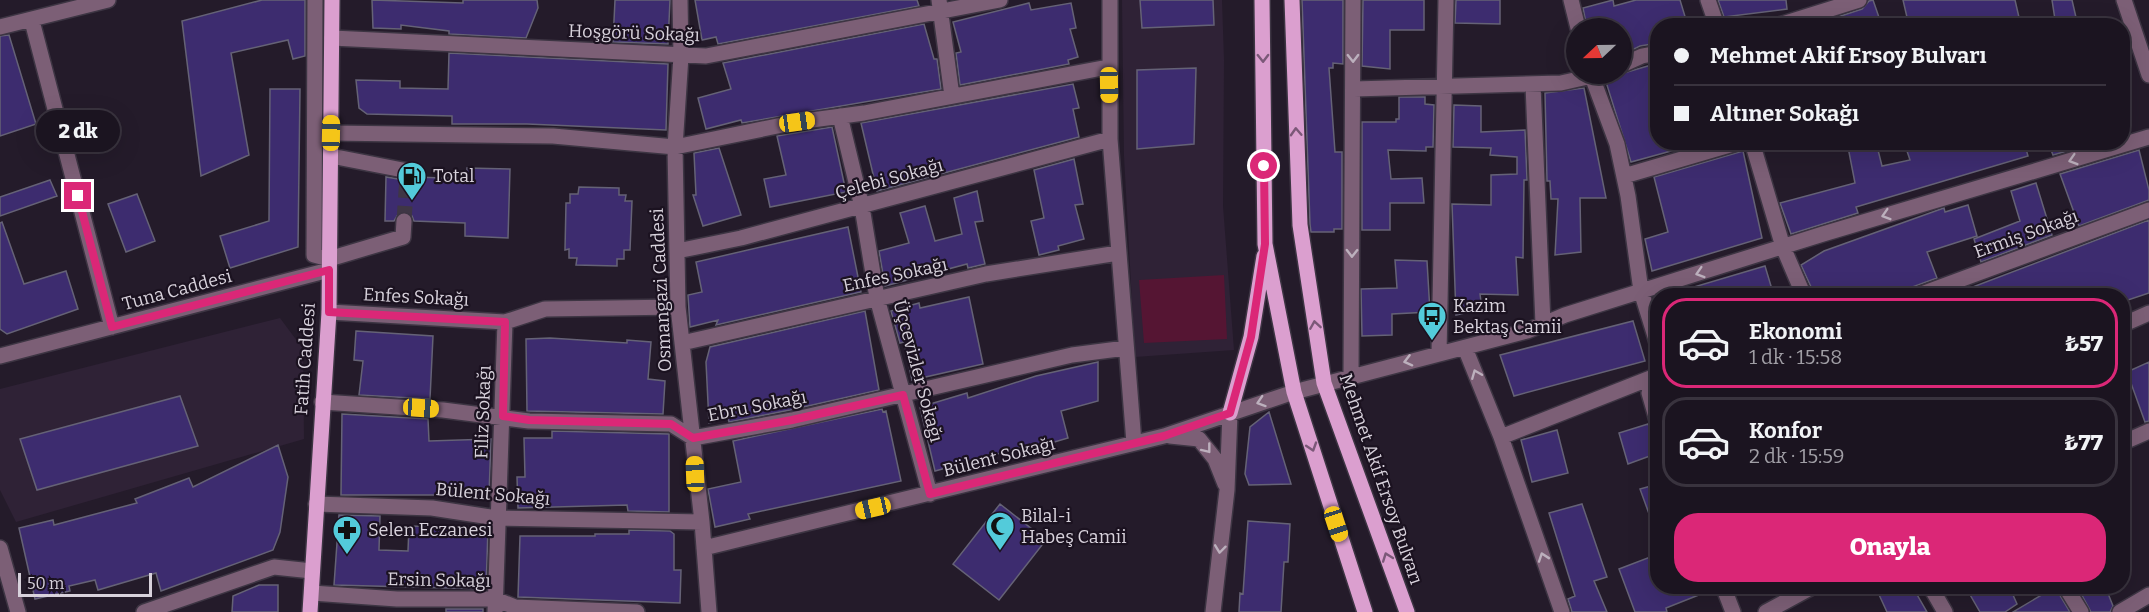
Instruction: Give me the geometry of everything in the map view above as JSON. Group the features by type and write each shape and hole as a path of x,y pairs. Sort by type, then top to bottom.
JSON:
{"main road":[{"name":"Fatih Caddesi","path":"310,612 329,312 332,0"},
{"path":"1230,413 1251,337 1265,244 1262,0"},
{"name":"Mehmet Akif Ersoy Bulvarı","path":"1292,0 1300,225 1324,383 1407,612"},
{"path":"1265,244 1294,392 1365,612"}],"street":[{"path":"0,27 32,21 82,3 108,0"},
{"path":"315,0 314,255 329,265"},
{"name":"Osmangazi Caddesi","path":"680,0 681,56 675,147 678,307 702,522 709,612"},
{"name":"Hoşgörü Sokağı","path":"332,38 706,56 940,6 1000,0"},
{"path":"1110,0 1108,67 1110,140 1134,443"},
{"path":"1351,376 1353,0"},
{"path":"1439,354 1446,0"},
{"path":"1571,0 1576,18"},
{"path":"1708,0 1714,18"},
{"path":"1802,18 1859,0"},
{"path":"2124,0 2126,18"},
{"path":"940,6 952,96"},
{"path":"32,21 112,327"},
{"path":"2130,41 2149,75"},
{"path":"1632,60 1650,54"},
{"path":"331,133 553,136 675,147 797,122 1108,67"},
{"path":"1354,89 1446,88 1566,82"},
{"path":"1598,84 1617,144 1641,291 1650,320"},
{"path":"1533,85 1543,324"},
{"path":"315,87 332,87"},
{"name":"Üçcevizler Sokağı","path":"840,116 862,207 877,298 930,494"},
{"path":"2130,143 2149,137"},
{"name":"Çelebi Sokağı","path":"677,251 741,238 862,207 1110,140"},
{"path":"1624,176 1713,150"},
{"path":"1754,150 1783,247 1801,288"},
{"path":"1651,288 2106,150"},
{"path":"331,156 408,171 407,177"},
{"name":"Ermiş Sokağı","path":"1938,288 2149,210"},
{"name":"Tuna Caddesi","path":"0,356 112,327 329,265 404,237 404,221"},
{"name":"Enfes Sokağı","path":"682,343 986,274 1118,254"},
{"path":"1164,436 1294,392 1465,348 1650,288"},
{"name":"Enfes Sokağı","path":"329,312 505,322 545,309 678,307"},
{"path":"2130,322 2149,313"},
{"name":"Filiz Sokağı","path":"495,605 505,322"},
{"name":"Ebru Sokağı","path":"322,402 529,420 671,424 693,438 792,420 1072,355 1126,348"},
{"path":"1465,348 1501,437 1562,612"},
{"path":"1501,437 1650,378"},
{"path":"1213,612 1227,490 1230,413"},
{"path":"2130,439 2149,431"},
{"path":"1164,436 1199,439 1215,459 1227,490"},
{"name":"Bülent Sokağı","path":"704,548 1164,436"},
{"name":"Bülent Sokağı","path":"316,504 432,508 497,518 702,522"},
{"path":"0,548 18,612"},
{"path":"144,612 274,567 312,571"},
{"name":"Ersin Sokağı","path":"312,593 515,607 637,612"},
{"path":"1726,594 1733,612"},
{"path":"1766,612 1799,594"},
{"path":"1935,594 1945,612"},
{"path":"2071,594 2081,612"},
{"path":"2120,612 2149,595"}],"shaded area":[{"path":"1122,0 1222,0 1223,206 1234,350 1135,357 1124,156"},
{"path":"1224,275 1227,339 1144,343 1139,280"},
{"path":"280,318 303,349 304,439 16,522 0,490 0,389"}],"building":[{"path":"262,0 305,0 305,56 293,59 288,40 231,53 249,155 201,176 182,21"},
{"path":"372,0 463,3 463,0 537,0 538,8 526,38 449,34 449,31 401,25 401,29 373,28"},
{"path":"615,0 670,0 668,44 613,42"},
{"path":"695,0 917,0 919,6 718,44 716,37 702,40"},
{"path":"1140,0 1213,0 1214,25 1142,28"},
{"path":"1302,0 1343,0 1343,64 1333,63 1333,68 1329,68 1335,152 1342,152 1342,229 1334,229 1334,232 1311,232"},
{"path":"1363,0 1424,0 1424,30 1390,30 1390,69 1362,66"},
{"path":"1456,0 1500,0 1500,24 1455,23"},
{"path":"1613,0 1614,6 1636,0 1680,0 1685,18 1650,18 1650,44 1632,50 1632,18 1585,18 1583,8"},
{"path":"1718,0 1786,0 1787,9 1724,17"},
{"path":"1873,0 1879,18 1834,18 1862,9"},
{"path":"1903,0 2015,0 2019,18 1907,18"},
{"path":"2052,0 2072,0 2076,18 2055,18"},
{"path":"1029,3 1031,10 1071,3 1076,28 1070,29 1078,57 1068,60 1069,64 960,85 956,53 961,52 953,22"},
{"path":"924,24 934,59 937,59 941,89 742,123 741,120 706,129 698,98 731,89 723,63"},
{"path":"9,35 36,124 0,136 0,36"},
{"path":"449,53 668,64 666,130 527,124 452,124 452,116 367,114 359,108 356,80 400,81 400,88 448,89"},
{"path":"1650,65 1650,150 1675,150 1631,162 1607,84 1632,84 1632,71"},
{"path":"1196,68 1194,144 1137,149 1137,70"},
{"path":"1073,84 1079,108 1073,109 1079,137 877,191 861,123"},
{"path":"1584,88 1606,198 1580,198 1581,252 1555,255 1558,199 1551,199 1550,181 1547,181 1545,93"},
{"path":"270,89 300,89 298,247 230,268 220,236 269,221"},
{"path":"1399,97 1425,97 1425,104 1434,105 1433,147 1426,147 1426,151 1388,150 1391,179 1422,178 1424,203 1390,203 1390,230 1362,230 1362,122 1396,122 1396,119 1399,119"},
{"path":"1454,105 1481,106 1481,132 1525,130 1527,180 1524,180 1523,258 1516,257 1518,295 1480,294 1482,309 1456,315 1452,204 1491,205 1491,175 1517,174 1517,157 1490,155 1491,148 1453,147"},
{"path":"832,127 846,192 770,207 764,179 786,175 777,136"},
{"path":"719,148 741,215 703,226 693,195 696,195 694,153"},
{"path":"1849,150 1878,150 1882,166 1910,160 1907,150 2026,150 2028,156 1856,207 1858,213 1791,234 1780,203 1855,183"},
{"path":"2051,150 2070,150 2053,155"},
{"path":"2139,150 2149,190 2149,200 2079,226 2060,174"},
{"path":"1743,151 1762,238 1652,271 1645,239 1668,232 1654,177"},
{"path":"1074,159 1083,204 1075,205 1084,239 1058,246 1059,250 1039,255 1031,221 1044,218 1034,170"},
{"path":"467,168 510,169 508,238 465,236 465,223 414,221 412,216 405,211 399,213 394,221 385,221 386,177 398,179 401,185 410,186 417,177 467,179"},
{"path":"50,180 57,196 0,216 0,197"},
{"path":"2036,183 2052,235 1981,262 1974,239 2020,221 2011,191"},
{"path":"579,187 619,188 619,195 626,195 625,201 632,201 630,250 624,250 624,259 617,259 617,266 576,265 577,258 569,258 569,249 565,250 566,203 570,203 570,194 578,194"},
{"path":"977,191 983,221 975,222 985,264 968,268 967,264 885,286 879,251 909,243 900,213 925,206 935,241 962,234 954,198"},
{"path":"137,194 155,241 126,252 108,204"},
{"path":"1968,205 1977,236 1927,252 1937,278 1911,288 1812,288 1801,265 1824,251 1944,208 1945,212"},
{"path":"2149,220 2149,293 2130,299 2130,288 1970,288"},
{"path":"2,222 24,284 66,271 78,309 7,334 0,329 0,223"},
{"path":"848,227 861,292 716,325 718,320 690,327 688,295 702,292 696,262"},
{"path":"1395,260 1427,261 1430,312 1392,314 1392,335 1362,336 1361,289 1397,288"},
{"path":"1765,266 1772,288 1691,288"},
{"path":"969,297 983,364 912,380 904,342 900,343 891,311 919,303 920,308"},
{"path":"865,311 879,390 729,422 728,418 709,423 706,362 710,347"},
{"path":"1633,321 1645,361 1514,396 1500,355"},
{"path":"356,331 433,336 430,399 359,395 363,361 354,360"},
{"path":"550,338 627,343 627,340 651,342 648,379 665,381 663,414 527,411 526,339"},
{"path":"1098,362 1098,401 1061,411 1068,438 1027,450 1026,446 935,471 920,407 967,393 968,398 1036,376"},
{"path":"2149,362 2149,421 2145,422 2130,380 2130,371"},
{"path":"180,396 198,446 37,490 20,439"},
{"path":"882,409 883,412 886,411 901,481 748,514 750,519 715,527 708,489 741,482 733,441"},
{"path":"1269,412 1291,484 1249,485 1245,474 1250,427"},
{"path":"342,414 428,419 429,441 491,439 489,495 341,495"},
{"path":"1648,424 1650,456 1628,464 1619,433"},
{"path":"1557,430 1568,473 1532,482 1521,440"},
{"path":"552,431 669,434 669,512 628,511 627,505 518,508 517,477 525,477 524,438 552,438"},
{"path":"278,445 288,477 280,532 273,550 161,591 156,573 98,590 95,580 69,586 70,591 35,599 19,528 53,520 54,525 137,503 135,499 189,478 193,487"},
{"path":"1650,486 1650,516 1640,489"},
{"name":"Bilal-i Habeş Camii","path":"1000,504 1046,540 999,600 953,564"},
{"path":"1582,504 1607,577 1594,581 1607,612 1572,612 1568,599 1575,596 1549,513"},
{"path":"339,515 380,516 379,550 408,551 409,526 488,528 486,589 334,585"},
{"path":"1248,521 1290,524 1288,562 1284,562 1281,612 1239,612 1240,593 1243,594"},
{"path":"629,530 670,531 674,534 674,570 681,570 680,603 518,597 520,536 595,536 595,534 629,534"},
{"path":"1650,557 1650,594 1701,594 1666,608 1667,612 1635,612 1619,569"},
{"path":"259,585 278,585 278,612 232,612 233,596"},
{"path":"1879,594 1917,594 1927,612 1887,612"},
{"path":"1970,594 2013,594 2017,604 2005,612 1980,612"},
{"path":"2043,594 2059,594 2070,612 2013,612"},
{"path":"2081,594 2108,594 2113,606 2110,612 2091,612"},
{"path":"446,609 483,609 483,612 446,612"}],"tunnel":[{"path":"404,221 407,177"}],"place":[{"name":"Total","path":"412,202"},
{"name":"Kazim Bektaş Camii","path":"1432,342"},
{"name":"Bilal-i Habeş Camii","path":"1000,552"},
{"name":"Selen Eczanesi","path":"347,556"}],"route":[{"path":"78,196 112,327 329,270 329,312 505,322 503,416 529,420 590,423 671,424 693,438 792,420 903,395 910,412 930,494 1164,436 1230,413 1251,337 1265,244 1264,166"}]}
